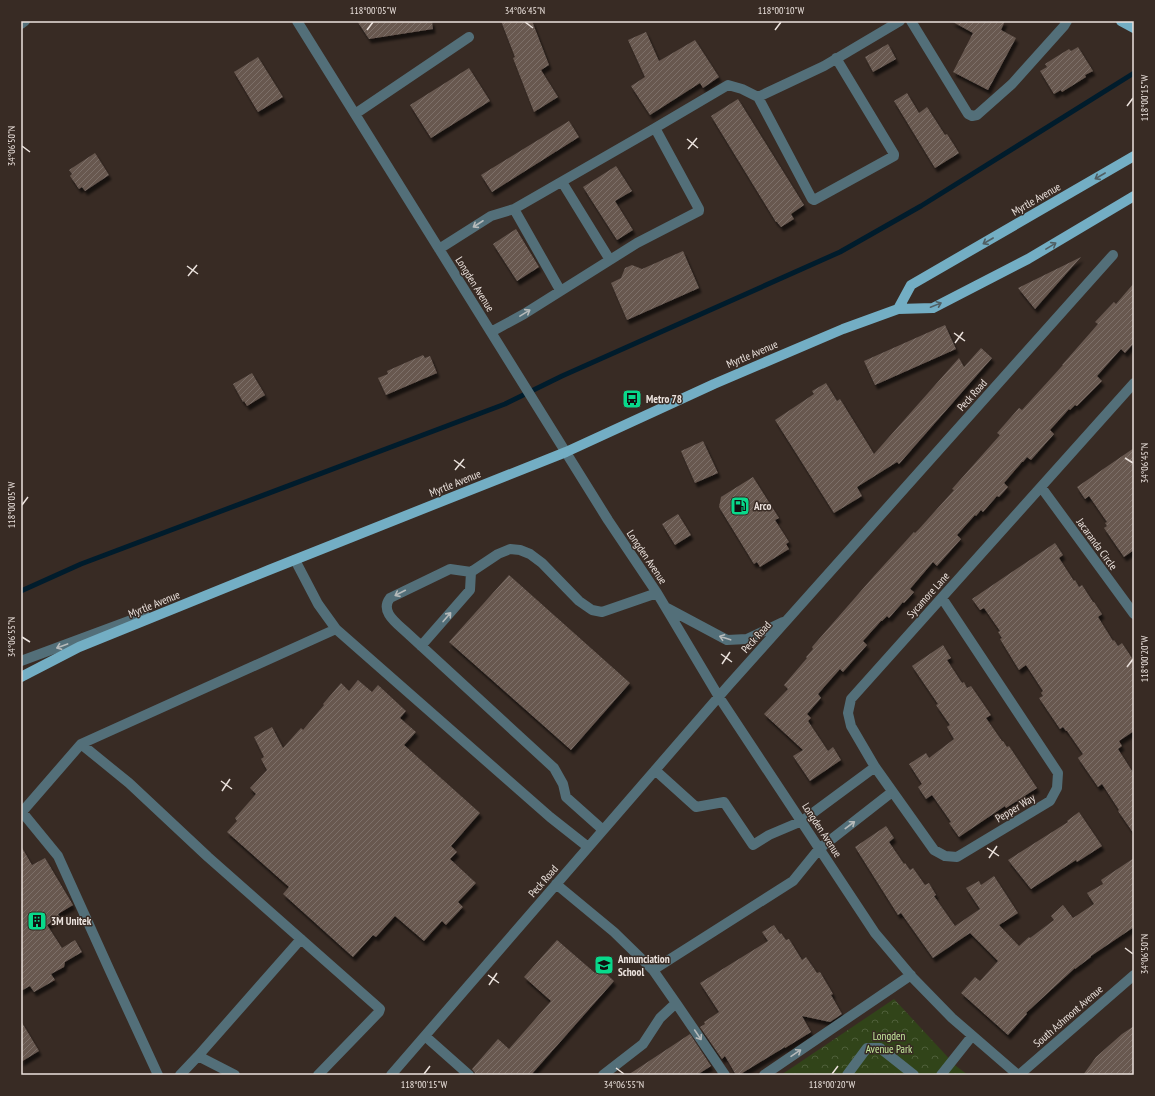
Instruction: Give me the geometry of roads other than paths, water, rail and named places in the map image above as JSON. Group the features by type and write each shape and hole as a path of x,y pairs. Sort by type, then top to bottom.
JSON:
{"main road":[{"path":"1121,21 1134,28"},
{"name":"Myrtle Avenue","path":"898,309 911,285 1134,156"},
{"name":"Myrtle Avenue","path":"21,677 79,647 566,452 714,384 843,329 898,309 932,308 1028,260 1134,196"}],"street":[{"path":"21,24 25,21"},
{"name":"Longden Avenue","path":"297,21 608,520 666,607 719,697 875,933 911,975 952,1018 1018,1075"},
{"path":"758,97 824,66 900,21"},
{"path":"911,21 968,114 972,116 977,115 1012,84 1064,26 1066,21"},
{"path":"355,114 469,37"},
{"path":"439,249 491,216 514,209 728,85 742,89 758,97 812,199 814,200 894,156 836,58"},
{"path":"491,332 524,314 637,243 699,210 655,128"},
{"path":"562,182 610,260"},
{"path":"514,209 560,290"},
{"name":"Peck Road","path":"391,1075 719,697 1113,255"},
{"name":"Sycamore Lane","path":"875,767 851,726 848,713 851,700 1134,383"},
{"name":"Jacaranda Circle","path":"1041,487 1134,614"},
{"path":"603,830 566,797 563,784 554,768 392,619 386,610 386,603 390,598 399,593 450,569 471,572 510,548 530,554 542,563 579,601 592,610 602,612 608,611 657,593"},
{"path":"295,560 318,604 336,629 550,817 588,847"},
{"path":"21,661 269,570"},
{"path":"421,646 470,590 471,572"},
{"name":"Pepper Way","path":"875,767 934,850 946,856 957,857 1050,801 1057,788 1058,773 942,598"},
{"path":"666,607 727,640 747,639 787,620"},
{"path":"158,1075 58,856 22,812 81,744 336,629"},
{"path":"81,744 128,783 208,857 380,1009 379,1012 318,1075"},
{"path":"656,770 696,807 724,802 753,845 769,835 802,821 875,767"},
{"path":"653,970 793,881 819,849 892,792"},
{"path":"556,884 614,932 653,970 725,1075"},
{"path":"181,1075 301,939"},
{"path":"764,1075 911,975"},
{"name":"South Ashmont Avenue","path":"1018,1075 1134,975"},
{"path":"603,1075 644,1044 660,1018 676,1003"},
{"path":"425,1036 469,1075"},
{"path":"941,1075 972,1036"},
{"path":"846,1075 867,1048 880,1048 914,1075"},
{"path":"198,1056 235,1075"}],"waterway":[{"path":"21,591 81,564 505,404 562,376 840,252 921,206 1134,73"}],"place":[{"name":"Metro 78","path":"632,399"},
{"name":"Arco","path":"740,506"},
{"name":"3M Unitek","path":"37,921"},
{"name":"Annunciation School","path":"604,965"}],"park label":[{"name":"Longden Avenue Park","path":"889,1042"}]}
